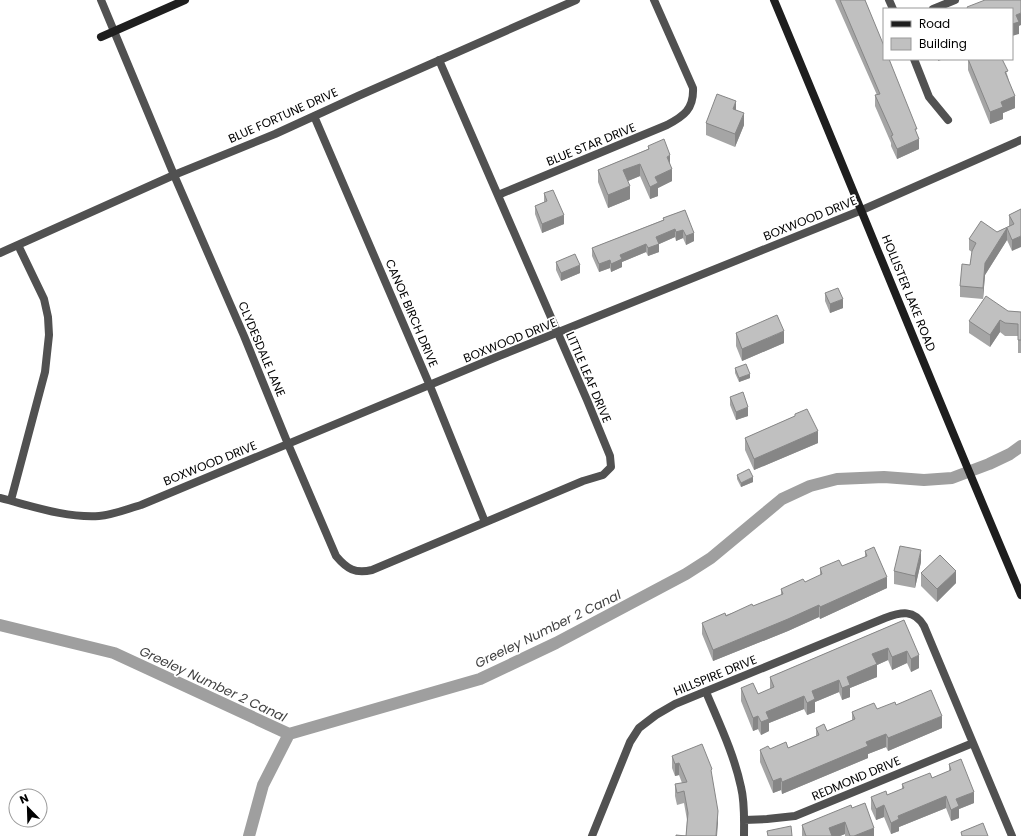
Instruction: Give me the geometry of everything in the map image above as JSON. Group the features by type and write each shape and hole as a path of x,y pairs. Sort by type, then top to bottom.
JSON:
{"street":[{"name":"CLYDESDALE LANE","path":"101,0 336,556 344,566 364,572 372,570 485,522"},
{"path":"100,37 185,0"},
{"name":"BLUE FORTUNE DRIVE","path":"0,253 174,175 275,134 576,0"},
{"name":"BLUE STAR DRIVE","path":"498,195 667,126 680,119 690,108 694,99 693,88 654,0"},
{"name":"HOLLISTER LAKE ROAD","path":"774,0 1021,595"},
{"path":"935,8 955,0"},
{"name":"LITTLE LEAF DRIVE","path":"439,60 610,456 611,467 603,475 485,522"},
{"path":"914,60 929,97 948,120"},
{"name":"CANOE BIRCH DRIVE","path":"314,116 430,386 485,522"},
{"name":"BOXWOOD DRIVE","path":"0,498 60,513 81,516 100,516 121,512 862,210 1021,140"},
{"path":"11,500 45,372 49,335 48,317 44,299 18,245"},
{"name":"HILLSPIRE DRIVE","path":"592,836 621,760 630,742 639,728 656,715 675,704 885,618 904,613 913,614 921,620 973,743"},
{"path":"706,692 735,762 742,788 744,836"},
{"path":"973,743 1012,836"},
{"name":"REDMOND DRIVE","path":"744,820 795,816 973,743"}],"building":[{"path":"840,0 865,0 883,44 883,60 889,60 917,129 915,129 919,139 897,149 891,136 893,135 875,95 880,94"},
{"path":"985,0 1021,0 1021,13 1016,15 1019,22 1013,24 1013,8 967,7"},
{"path":"968,60 1002,60 1008,71 1005,72 1015,96 1001,102 1003,107 990,112"},
{"path":"717,94 736,101 733,109 744,113 735,134 706,123"},
{"path":"664,139 670,155 667,157 672,169 655,177 658,183 650,187 640,164 623,170 630,186 608,195 598,170 649,149 648,146"},
{"path":"553,190 564,215 542,224 535,206 547,201 544,193"},
{"path":"1021,209 1021,236 1012,240 1007,228 985,263 983,288 960,286 962,264 970,265 972,251 976,243 969,239 981,221 997,232 1014,224 1009,215"},
{"path":"685,210 694,233 686,236 683,230 676,232 675,229 656,237 659,244 648,248 646,244 620,255 622,259 611,264 610,260 599,264 592,248 664,220 663,218"},
{"path":"575,254 580,265 561,273 556,262"},
{"path":"838,288 843,299 830,304 825,293"},
{"path":"986,296 1008,311 1021,312 1021,340 1018,340 1018,324 1005,323 1000,320 990,335 969,321"},
{"path":"777,315 784,331 742,349 736,333"},
{"path":"746,364 750,374 739,378 735,368"},
{"path":"743,392 748,407 736,412 730,397"},
{"path":"807,409 818,431 754,459 745,438 795,416 795,414"},
{"path":"749,469 753,477 741,483 737,475"},
{"path":"900,546 921,550 915,576 894,571"},
{"path":"874,547 887,577 820,607 819,605 713,650 702,623 725,613 726,616 752,604 753,606 783,594 781,589 803,579 805,582 822,574 820,568 839,560 842,566 867,556 865,551"},
{"path":"940,555 956,571 937,589 921,573"},
{"path":"904,620 919,655 911,659 907,651 892,657 888,648 872,654 877,664 847,677 850,685 842,688 839,680 812,691 815,699 807,703 804,696 766,712 769,719 761,722 758,716 753,718 741,688 753,683 758,694 774,687 770,677"},
{"path":"931,690 942,716 888,738 886,734 866,742 868,746 782,782 781,778 773,781 760,750 768,746 770,749 786,742 788,748 819,735 816,728 824,724 827,731 855,719 852,712 864,707 874,703 877,709 895,702 896,705"},
{"path":"702,744 712,769 718,811 716,836 686,836 688,813 684,791 677,793 675,784 687,782 679,763 675,764 672,756"},
{"path":"961,759 974,792 956,799 959,806 951,810 946,796 898,816 899,819 891,823 884,805 876,809 871,797 886,791 887,795 904,788 902,784 930,773 932,778 951,770 949,764"},
{"path":"865,803 874,828 854,836 850,836 845,822 829,828 832,836 806,836 802,825 851,805 852,808"},
{"path":"983,823 988,836 962,836 961,832"},
{"path":"791,826 792,836 768,836 767,831"}],"waterway":[{"name":"Greeley Number 2 Canal","path":"0,625 114,653 289,734 480,679 556,643 686,574 711,558 782,499 810,486 837,479 884,477 924,480 952,478 989,464 1010,454 1021,446"},
{"path":"249,836 263,785 289,734"}]}
